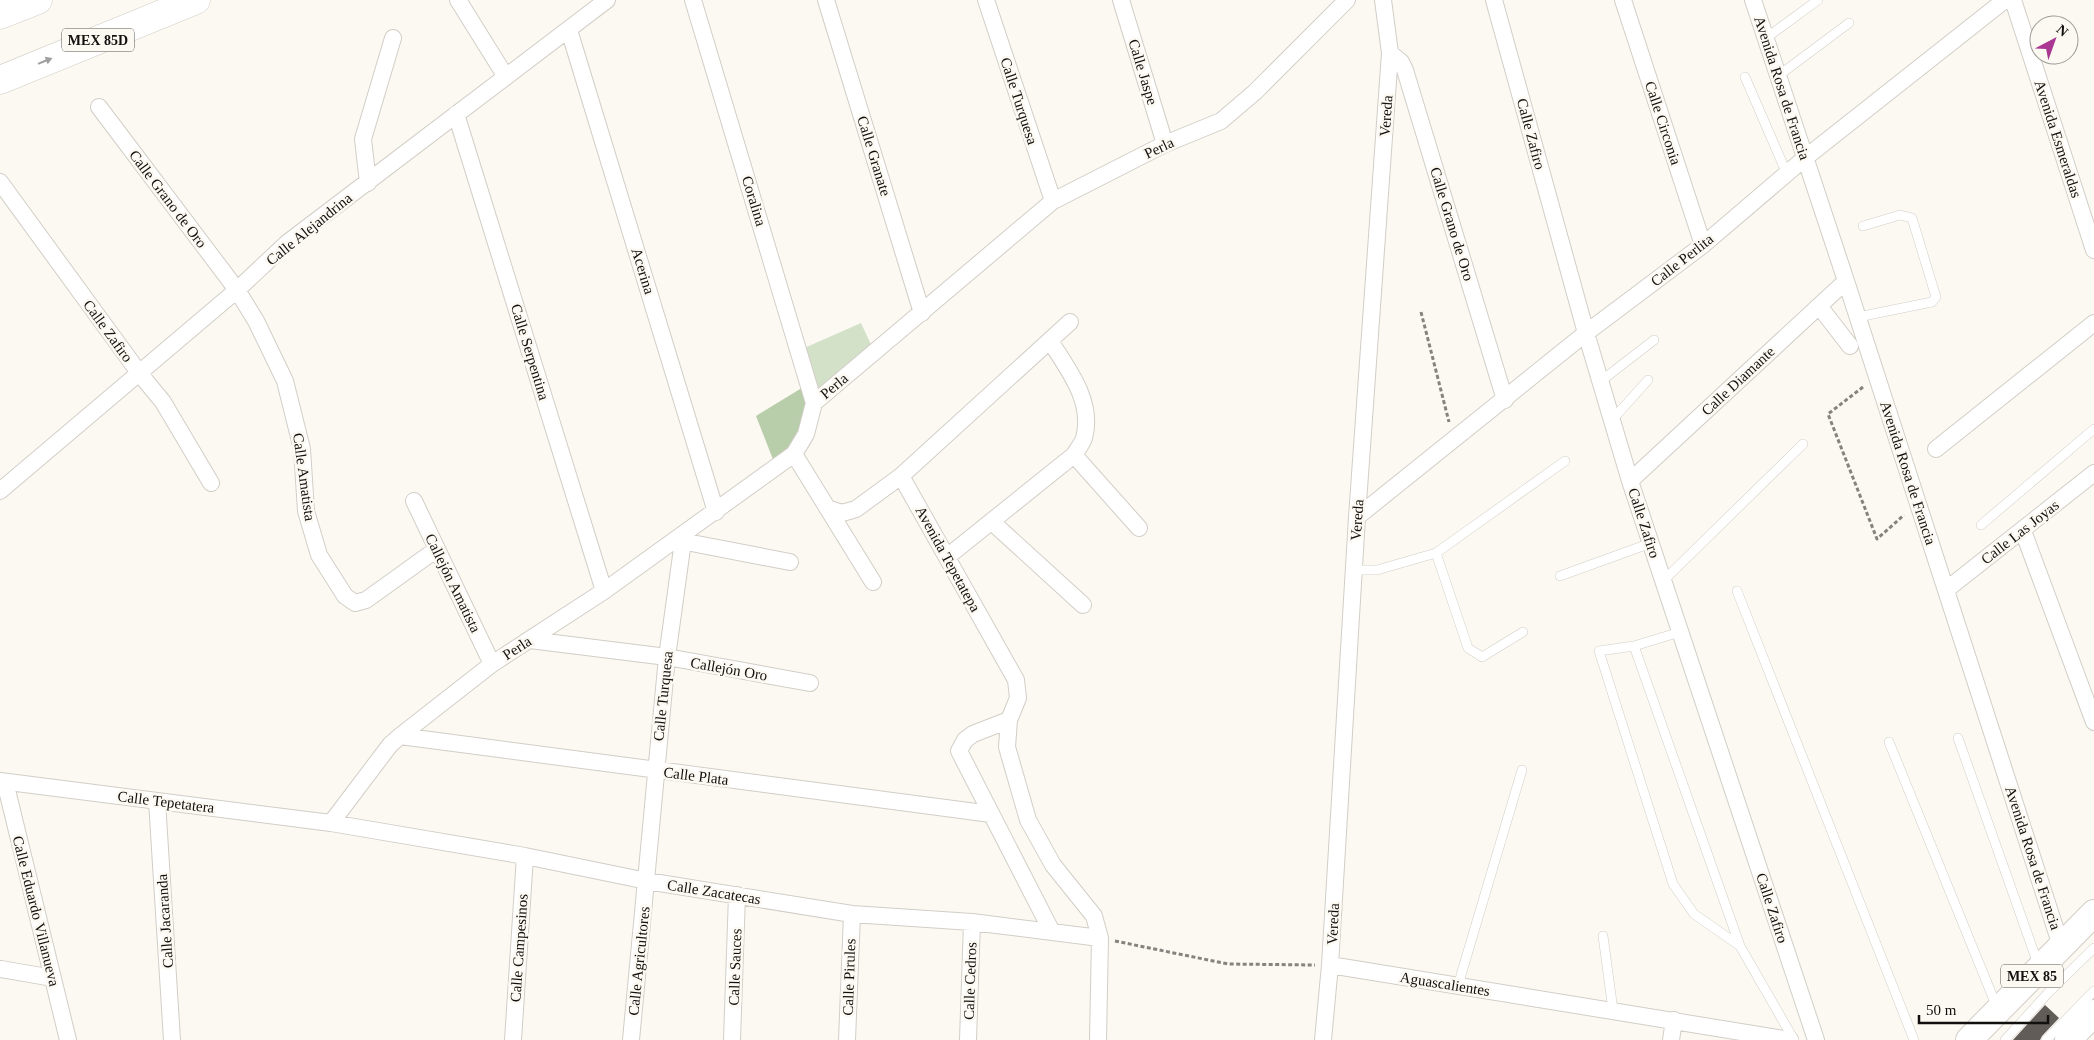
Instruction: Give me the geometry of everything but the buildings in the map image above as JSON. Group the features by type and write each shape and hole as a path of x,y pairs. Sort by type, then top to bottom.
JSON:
{"highway":[{"path":"0,16 38,0"},
{"name":"MEX 85D","path":"0,80 196,0"}],"main road":[{"name":"MEX 85","path":"1969,1040 2094,912"},
{"path":"2065,1039 2094,1014"}],"street":[{"path":"458,0 506,78"},
{"name":"Coralina","path":"693,0 814,402"},
{"name":"Calle Granate","path":"826,0 922,313"},
{"name":"Calle Turquesa","path":"986,0 1053,201"},
{"name":"Calle Jaspe","path":"1121,0 1165,144"},
{"name":"Vereda","path":"1323,1040 1330,965 1357,517 1390,53 1383,0"},
{"name":"Calle Zafiro","path":"1494,0 1586,333 1630,481 1816,1040"},
{"name":"Calle Circonia","path":"1623,0 1703,245"},
{"name":"Avenida Rosa de Francia","path":"1753,0 1878,378 2061,946"},
{"name":"Calle Perlita","path":"1357,517 1586,333 1703,245 1805,158 2005,0"},
{"name":"Avenida Esmeraldas","path":"2013,0 2094,250"},
{"name":"Perla","path":"331,823 390,745 400,736 492,664 680,541 794,454 806,434 814,402 1053,201 1165,144 1221,121 1255,92 1343,1"},
{"name":"Calle Alejandrina","path":"0,491 140,374 237,290 287,243 569,30 597,3"},
{"name":"Acerina","path":"569,30 716,512"},
{"path":"368,183 362,139 393,38"},
{"name":"Calle Grano de Oro","path":"1390,53 1401,62 1406,70 1505,400"},
{"name":"Calle Grano de Oro","path":"99,108 237,290"},
{"name":"Calle Serpentina","path":"456,114 604,591"},
{"name":"Calle Zafiro","path":"0,182 140,374 163,402 211,483"},
{"name":"Calle Diamante","path":"1630,481 1846,280"},
{"name":"Calle Amatista","path":"237,290 256,321 285,381 302,449 306,511 319,555 346,596 355,603 366,600 437,549"},
{"path":"1819,306 1850,346"},
{"path":"827,508 842,513 856,509 901,476 1070,322"},
{"path":"1936,449 2094,323"},
{"path":"947,557 1074,455 1084,439 1087,418 1078,386 1050,340"},
{"path":"794,454 873,582"},
{"path":"1074,455 1140,528"},
{"name":"Calle Las Joyas","path":"1946,590 2094,473"},
{"name":"Avenida Tepetatepa","path":"901,476 1016,680 1018,698 1009,720 1007,747 1028,820 1053,865 1094,916 1100,938 1098,1040"},
{"name":"Callejón Amatista","path":"414,501 492,664"},
{"path":"992,522 1083,605"},
{"path":"2022,531 2094,722"},
{"path":"680,541 790,562"},
{"name":"Calle Turquesa","path":"647,881 655,771 680,541"},
{"name":"Callejón Oro","path":"530,640 667,658 810,683"},
{"path":"1009,720 973,734 964,740 958,751 1052,932"},
{"name":"Calle Plata","path":"400,736 991,814"},
{"name":"Calle Tepetatera","path":"2,782 331,823"},
{"name":"Calle Eduardo Villanueva","path":"2,782 68,1040"},
{"name":"Calle Jacaranda","path":"157,801 172,1040"},
{"name":"Calle Zacatecas","path":"331,823 525,856 647,881 852,914 972,922 1100,938"},
{"name":"Calle Campesinos","path":"513,1040 525,856"},
{"name":"Calle Agricultores","path":"631,1040 647,881"},
{"name":"Calle Sauces","path":"732,1040 737,895"},
{"name":"Calle Pirules","path":"847,1040 852,914"},
{"name":"Calle Cedros","path":"968,1040 972,922"},
{"name":"Aguascalientes","path":"1330,965 1790,1040"},
{"path":"1,969 53,978"},
{"path":"1671,1040 1674,1020"}],"lane":[{"path":"1766,38 1818,0"},
{"path":"1778,76 1849,23"},
{"path":"1746,77 1787,174"},
{"path":"1858,317 1932,302 1936,297 1912,218 1900,215 1863,226"},
{"path":"1601,381 1654,340"},
{"path":"1612,420 1648,380"},
{"path":"1981,525 2094,430"},
{"path":"1663,581 1803,444"},
{"path":"1354,570 1377,570 1436,553 1565,461"},
{"path":"1560,576 1651,543"},
{"path":"1436,553 1468,648 1482,657 1523,632"},
{"path":"1737,590 1914,1040"},
{"path":"1680,632 1634,646 1599,652 1673,884 1694,914 1740,946"},
{"path":"1634,646 1740,946 1794,1040"},
{"path":"1958,738 2039,969"},
{"path":"1889,742 1994,1000 2000,1009"},
{"path":"1459,986 1460,975 1522,770"},
{"path":"1603,936 1613,1010"},
{"path":"2005,1040 2048,993 2094,948"},
{"path":"2065,1039 2094,990"}],"path":[{"path":"1420,312 1451,430 1457,438"},
{"path":"1878,378 1828,414 1877,538 1918,504"},
{"path":"1100,938 1228,964 1330,965"}],"green space":[{"path":"861,323 873,349 816,398 802,349"},
{"path":"805,386 810,404 803,433 774,462 756,416"}]}
